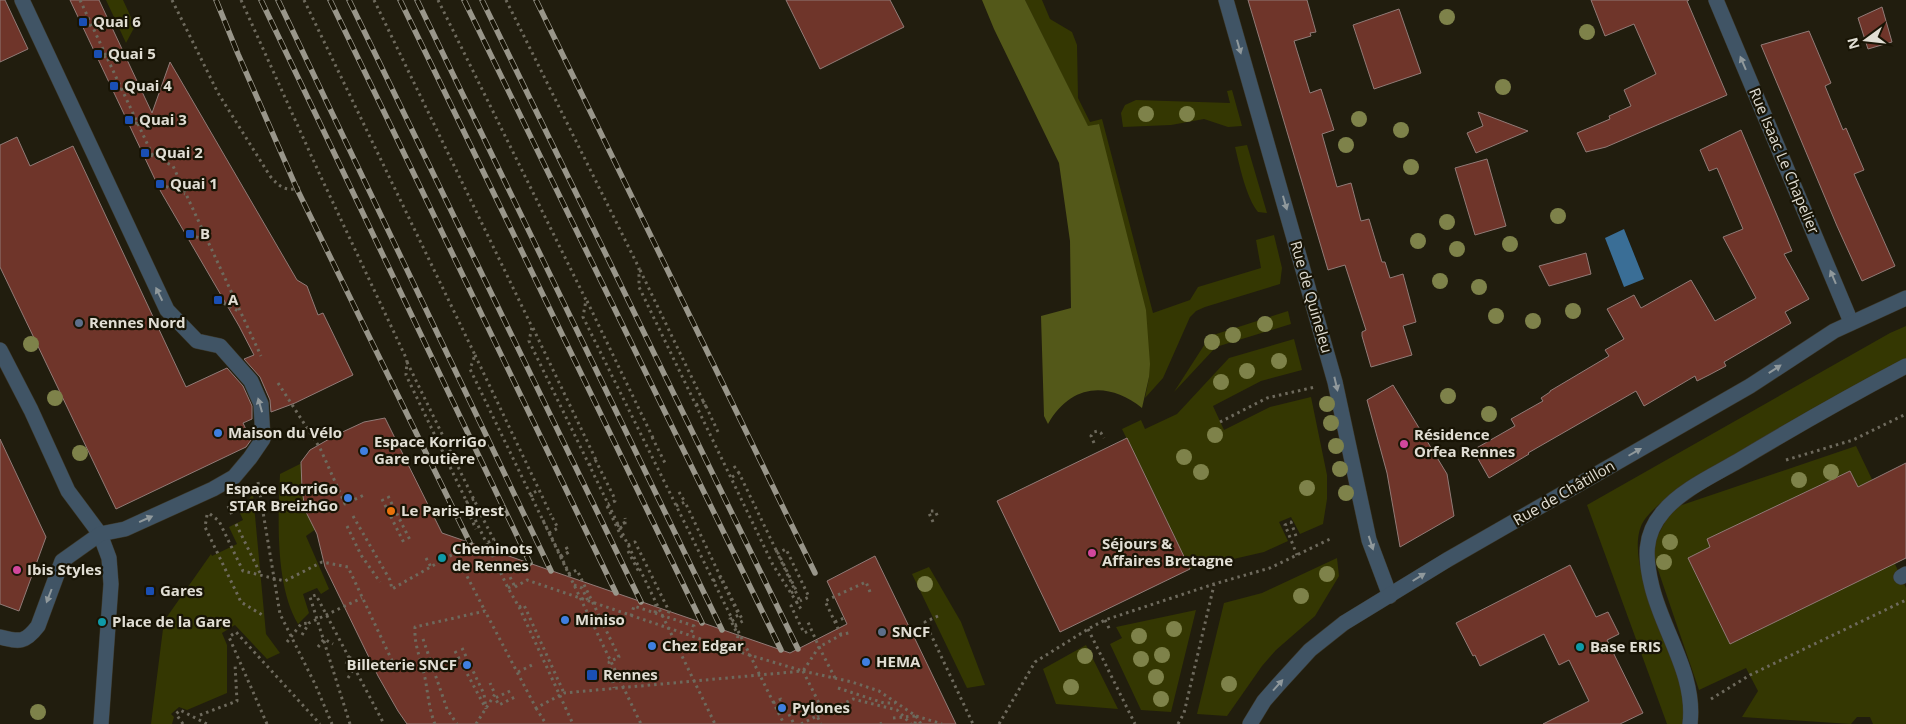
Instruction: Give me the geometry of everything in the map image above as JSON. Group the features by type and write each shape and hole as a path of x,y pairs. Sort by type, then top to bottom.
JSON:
{"street":[{"path":"6,639 23,640 32,634 38,626 62,561 100,534 125,528 198,497 234,476 263,439 261,404 251,381 220,346 197,341 167,310 22,0"},
{"name":"Rue de Quineleu","path":"1226,0 1335,382 1369,540 1390,596"},
{"name":"Rue Isaac Le Chapelier","path":"1716,0 1851,322"},
{"name":"Rue de Châtillon","path":"1250,724 1264,702 1310,650 1344,623 1447,560 1750,386 1816,341 1851,322 1906,298"},
{"path":"0,350 31,410 68,491 100,534 108,558 111,584 101,724"},
{"path":"1691,718 1686,677 1652,589 1646,558 1650,535 1663,511 1690,489 1836,403 1906,366"}],"path":[{"path":"80,0 153,156"},
{"path":"172,0 218,93 270,176 279,186 286,189 292,190 304,186"},
{"path":"241,0 320,175 479,510"},
{"path":"304,0 551,515"},
{"path":"374,0 599,465"},
{"path":"438,0 652,438"},
{"path":"506,0 706,407"},
{"path":"83,22 92,26"},
{"path":"98,54 107,57"},
{"path":"114,86 122,89"},
{"path":"129,120 138,124"},
{"path":"145,153 173,166 262,358"},
{"path":"160,184 186,194"},
{"path":"190,234 207,242"},
{"path":"639,268 639,287 773,565 801,609"},
{"path":"218,300 240,312"},
{"path":"586,300 583,317 784,724"},
{"path":"532,327 529,341 656,605 655,612"},
{"path":"475,355 470,369 560,556"},
{"path":"407,360 406,375 486,543 519,607 573,724"},
{"path":"277,381 320,448 345,504 366,494"},
{"path":"1220,422 1267,398 1335,382"},
{"path":"696,405 704,402 719,434"},
{"path":"1780,462 1853,440 1906,414"},
{"path":"638,429 644,426 665,463"},
{"path":"1094,443 1091,436 1094,432 1098,431 1104,438"},
{"path":"584,455 591,452 608,487"},
{"path":"608,504 615,501 596,462 587,466 715,724"},
{"path":"734,466 800,601"},
{"path":"732,477 739,473"},
{"path":"234,476 258,482 280,614 315,684 332,724"},
{"path":"528,491 537,486 541,494"},
{"path":"548,534 558,528 539,490 531,494 543,520 560,556 569,576 641,724"},
{"path":"679,492 739,615 730,617"},
{"path":"388,496 411,542"},
{"path":"476,529 464,503 474,498 494,540 486,543"},
{"path":"382,499 405,545"},
{"path":"226,502 232,515"},
{"path":"676,506 684,502"},
{"path":"470,508 475,505 490,535"},
{"path":"264,616 241,602 206,527 207,511 219,521 243,572 285,581 322,562 348,567 395,667"},
{"path":"933,522 930,511 935,511 939,519"},
{"path":"353,516 390,580 392,590 455,553 546,724"},
{"path":"618,527 626,522 625,518"},
{"path":"1296,536 1291,522 1285,526 1298,555"},
{"path":"236,524 261,575"},
{"path":"347,526 361,555 380,582"},
{"path":"698,531 719,576 712,580"},
{"path":"999,724 1035,662 1088,628 1105,620 1214,584 1270,568 1330,539"},
{"path":"628,545 635,542 669,612 667,617"},
{"path":"560,556 569,552 566,547"},
{"path":"791,593 796,590 778,553 786,549 809,597 791,606 804,633 811,630"},
{"path":"426,558 431,567"},
{"path":"643,558 663,600 656,605"},
{"path":"569,576 577,570 619,657 609,662 614,688"},
{"path":"508,588 514,585 509,575"},
{"path":"569,576 574,585 582,588 588,601"},
{"path":"734,625 743,621 721,577 712,582 738,635 736,651"},
{"path":"515,587 527,580 736,651 879,692 916,716 942,724"},
{"path":"840,635 825,601 866,582 870,592"},
{"path":"1178,724 1184,713 1214,584"},
{"path":"350,724 310,597 316,595 384,724"},
{"path":"287,642 301,624 310,623 362,598"},
{"path":"1691,718 1750,675 1906,600"},
{"path":"519,607 524,605 564,693"},
{"path":"631,616 634,606 655,612 694,626 690,636"},
{"path":"435,724 424,675 414,642 415,627 485,612"},
{"path":"938,616 925,622 972,724"},
{"path":"835,622 844,618"},
{"path":"807,620 835,678"},
{"path":"1105,620 1110,630"},
{"path":"597,633 605,629 602,622"},
{"path":"302,635 310,623"},
{"path":"1088,628 1135,724"},
{"path":"267,724 229,637 236,632 320,724"},
{"path":"803,671 819,648 840,635 852,632"},
{"path":"318,647 324,639 333,644"},
{"path":"423,639 447,709 457,724"},
{"path":"462,648 484,694 486,709"},
{"path":"456,651 486,709"},
{"path":"542,657 548,654 546,651"},
{"path":"346,664 351,655"},
{"path":"348,678 359,660"},
{"path":"200,715 236,701 235,664"},
{"path":"518,672 532,666"},
{"path":"536,708 564,693 803,671"},
{"path":"803,671 824,713"},
{"path":"476,724 495,694 490,683"},
{"path":"838,688 884,703 897,703"},
{"path":"510,691 495,698 498,705 515,697"},
{"path":"773,703 781,699 794,724"},
{"path":"801,724 853,699 897,710 911,724"},
{"path":"183,724 176,714 180,710 207,724"},
{"path":"817,716 821,724"},
{"path":"893,718 916,716"},
{"path":"915,724 916,716"},
{"path":"916,716 921,724"}],"shaded area":[{"path":"106,0 123,0 135,26 126,43"},
{"path":"1025,0 1042,0 1050,19 1072,32 1077,45 1078,98 1090,122 1102,119 1153,313 1190,300 1198,287 1261,268 1256,240 1274,235 1282,268 1280,284 1196,311 1190,317 1163,378 1145,398 1149,377 1098,124 1088,127"},
{"path":"1232,90 1242,126 1228,127 1204,119 1171,125 1123,127 1121,113 1125,105 1136,100 1230,103 1227,91"},
{"path":"1247,145 1267,213 1258,212 1250,198 1244,181 1235,147"},
{"path":"1288,311 1291,324 1216,347 1174,392 1210,336"},
{"path":"1906,326 1906,361 1693,481 1661,502 1645,519 1639,534 1638,553 1642,574 1648,596 1678,675 1685,724 1667,724 1587,505 1890,333"},
{"path":"1294,339 1302,370 1261,381 1213,406 1224,430 1270,407 1311,397 1327,475 1327,499 1323,524 1300,534 1291,517 1279,522 1288,541 1264,552 1190,569 1122,429 1141,420 1145,429 1177,414 1229,358"},
{"path":"1856,446 1906,550 1906,558 1895,564 1906,588 1906,724 1873,724 1870,717 1857,717 1851,724 1742,717 1758,691 1746,668 1699,690 1655,561 1653,545 1668,516 1676,507","holes":["1850,471 1895,563 1730,644 1688,558 1710,547 1707,539"]},
{"path":"306,461 316,529 306,536 329,589 321,594 317,588 303,594 309,613 298,624 285,590 282,571 279,531 280,474"},
{"path":"253,494 266,634 280,653 267,659 235,625 222,633 227,645 227,693 187,710 179,707 171,714 174,717 172,724 151,724 164,621 211,554 212,556 237,544 229,527 243,520 239,511"},
{"path":"1337,558 1339,576 1315,616 1276,650 1262,666 1227,716 1197,714 1224,603 1262,593"},
{"path":"929,567 961,622 985,685 967,688 912,574"},
{"path":"1196,610 1171,712 1141,710 1110,644 1122,638 1116,627"},
{"path":"1086,645 1118,709 1056,704 1043,669"}],"green space":[{"path":"982,0 1025,0 1088,126 1099,124 1146,310 1150,364 1142,408 1116,393 1091,391 1079,394 1068,401 1057,411 1048,424 1044,416 1041,316 1071,308 1070,241 1059,163 994,29"}],"water":[{"path":"1624,229 1644,279 1624,287 1605,238"}],"building":[{"path":"0,0 5,0 28,49 0,62"},
{"path":"70,0 99,0 152,113 170,62 297,280 307,286 318,315 323,313 353,375 295,403 271,412 270,400 260,377 244,359 254,355 161,192"},
{"path":"786,0 890,0 904,27 820,69"},
{"path":"1248,0 1307,0 1316,32 1310,33 1311,36 1294,41 1310,93 1321,89 1334,130 1322,134 1337,187 1351,183 1361,221 1369,219 1382,262 1385,262 1390,278 1403,274 1416,322 1403,326 1412,355 1371,367 1362,336 1362,332 1366,330 1345,265 1328,270"},
{"path":"1591,0 1689,0 1687,1 1727,95 1606,147 1586,152 1577,133 1610,119 1609,116 1631,106 1624,90 1656,74 1634,24 1605,36"},
{"path":"1882,7 1892,42 1868,49 1858,18"},
{"path":"1399,9 1421,73 1374,89 1353,25"},
{"path":"1809,31 1831,83 1825,86 1843,130 1846,128 1864,170 1854,174 1895,266 1862,281 1761,45"},
{"path":"1478,112 1528,131 1476,153 1467,133 1483,126"},
{"path":"1741,130 1792,251 1784,254 1809,299 1785,312 1791,323 1724,362 1726,366 1697,381 1695,376 1644,406 1636,391 1528,453 1489,478 1473,450 1515,426 1511,419 1543,401 1541,398 1550,391 1609,356 1605,350 1624,339 1607,309 1634,295 1641,308 1691,280 1715,321 1756,298 1723,237 1743,229 1717,168 1709,171 1700,150"},
{"path":"17,137 30,166 73,146 186,387 227,368 243,386 252,406 252,419 243,423 251,440 246,447 116,509 0,267 0,145"},
{"path":"1487,159 1506,226 1475,235 1455,168"},
{"path":"1586,253 1591,274 1549,286 1539,266"},
{"name":"Résidence Orfea Rennes","path":"1393,385 1447,474 1454,516 1400,547 1387,473 1367,400"},
{"name":"Rennes","path":"385,418 442,533 790,653 847,624 827,581 875,556 956,724 407,724 378,676 325,567 317,534 305,510 302,489 301,462 310,450 364,422"},
{"path":"1127,438 1190,569 1060,632 997,501"},
{"path":"0,439 46,537 19,611 0,604"},
{"path":"1906,463 1906,558 1730,644 1688,558 1710,547 1707,539 1850,471 1858,487"},
{"name":"Base ERIS","path":"1570,565 1596,617 1608,612 1619,634 1607,640 1643,713 1620,724 1543,724 1589,701 1569,660 1559,665 1544,634 1480,666 1456,623"}],"railway":[{"path":"216,0 297,189 470,543"},
{"path":"261,0 530,563"},
{"path":"278,0 551,571"},
{"path":"330,0 616,593"},
{"path":"349,0 641,602"},
{"path":"400,0 702,623"},
{"path":"417,0 722,630"},
{"path":"464,0 781,650"},
{"path":"482,0 798,649"},
{"path":"536,0 815,573"}],"place":[{"name":"Quai 6","path":"83,22"},
{"name":"Quai 5","path":"98,54"},
{"name":"Quai 4","path":"114,86"},
{"name":"Quai 3","path":"129,120"},
{"name":"Quai 2","path":"145,153"},
{"name":"Quai 1","path":"160,184"},
{"name":"B","path":"190,234"},
{"name":"A","path":"218,300"},
{"name":"Rennes Nord","path":"79,323"},
{"name":"Maison du Vélo","path":"218,433"},
{"name":"Résidence Orfea Rennes","path":"1404,444"},
{"name":"Espace KorriGo Gare routière","path":"364,451"},
{"name":"Espace KorriGo STAR BreizhGo","path":"348,498"},
{"name":"Le Paris-Brest","path":"391,511"},
{"name":"Séjours & Affaires Bretagne","path":"1092,553"},
{"name":"Cheminots de Rennes","path":"442,558"},
{"name":"Ibis Styles","path":"17,570"},
{"name":"Gares","path":"150,591"},
{"name":"Miniso","path":"565,620"},
{"name":"Place de la Gare","path":"102,622"},
{"name":"SNCF","path":"882,632"},
{"name":"Chez Edgar","path":"652,646"},
{"name":"Base ERIS","path":"1580,647"},
{"name":"HEMA","path":"866,662"},
{"name":"Billeterie SNCF","path":"467,665"},
{"name":"Rennes","path":"592,675"},
{"name":"Pylones","path":"782,708"}]}
